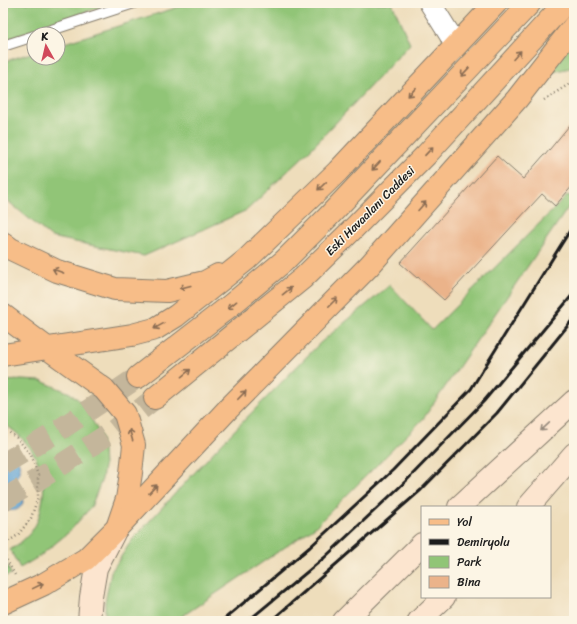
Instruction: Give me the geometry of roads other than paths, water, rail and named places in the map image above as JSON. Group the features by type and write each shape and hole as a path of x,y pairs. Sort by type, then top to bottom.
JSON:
{"main road":[{"path":"3,355 132,335 155,329 176,316 246,260 338,171 496,3"},
{"path":"138,377 231,305 284,261 328,217 530,3"},
{"name":"Eski Havaalanı Caddesi","path":"155,398 308,273 426,155 565,3"},
{"path":"3,603 44,584 86,559 117,528 229,408 369,266 517,99 574,26"},
{"path":"3,242 11,249 57,271 115,289 166,291 204,282 246,260"},
{"path":"3,315 104,389 125,414 134,445 127,498 117,528 96,568 89,621"},
{"path":"462,506 574,401"},
{"path":"529,506 574,454"},
{"path":"344,621 421,545"},
{"path":"419,621 443,598"}],"street":[{"path":"430,3 450,35 455,46"}],"lane":[{"path":"64,26 134,3"},
{"path":"3,46 26,39"}],"water":[{"path":"3,453 13,455 19,462 20,466 19,472 15,478 9,480 10,484 19,487 24,496 23,503 16,510 3,511"}],"tunnel":[{"path":"3,464 55,433 138,377"},
{"path":"3,500 52,471 113,431 155,398"}],"railway":[{"path":"222,621 310,547 393,470 471,389 574,224"},
{"path":"248,621 324,558 407,480 484,401 574,293"},
{"path":"271,621 421,490 497,413 574,318"}]}
